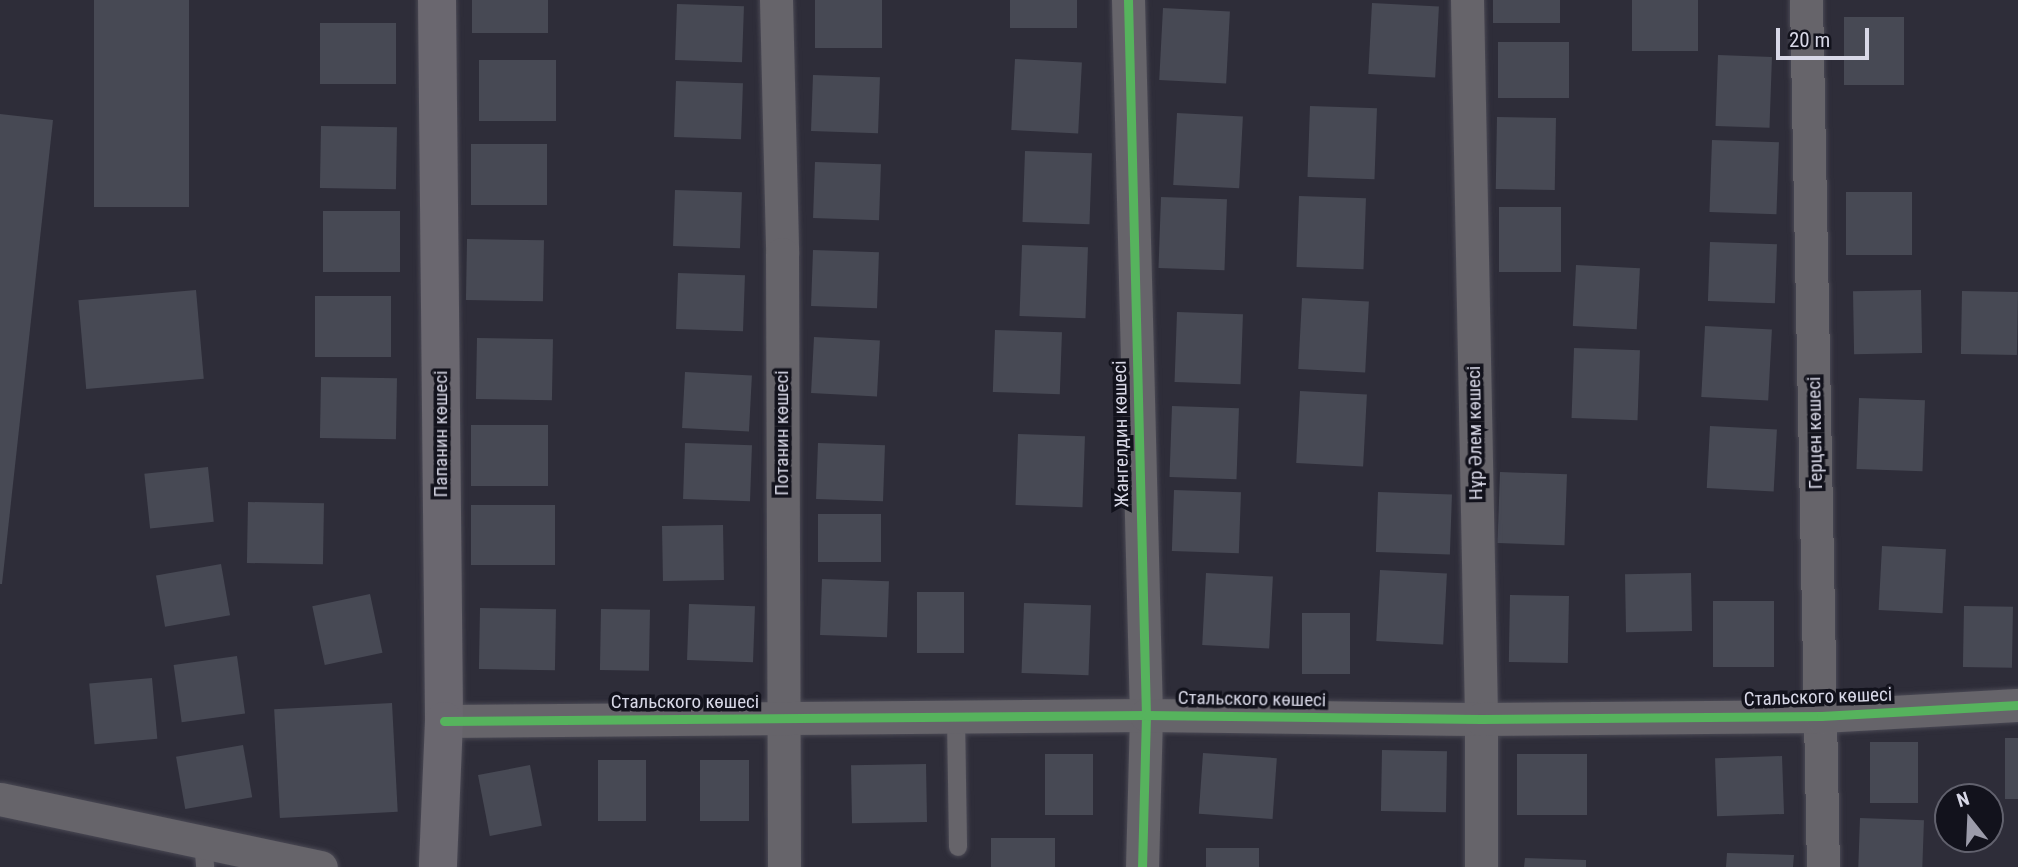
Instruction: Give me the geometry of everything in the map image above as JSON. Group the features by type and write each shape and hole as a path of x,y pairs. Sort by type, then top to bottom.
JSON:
{"main road":[{"name":"Папанин көшесі","path":"438,0 443,721 438,867"}],"street":[{"name":"Потанин көшесі","path":"776,0 782,254 784,867"},
{"name":"Жангелдин көшесі","path":"1128,0 1146,715 1142,867"},
{"name":"Нұр Әлем көшесі","path":"1466,0 1481,719 1481,867"},
{"name":"Герцен көшесі","path":"1806,0 1823,867"},
{"name":"Стальского көшесі","path":"443,721 1146,715 1481,719 1821,716 2018,705"},
{"path":"0,799 204,854 320,867"}],"lane":[{"path":"956,717 958,846"}],"building":[{"path":"94,0 189,0 189,207 94,207"},
{"path":"472,0 548,0 548,33 472,33"},
{"path":"815,0 882,0 882,48 815,48"},
{"path":"1010,0 1077,0 1077,28 1010,28"},
{"path":"1493,0 1560,0 1560,23 1493,23"},
{"path":"1632,0 1698,0 1698,51 1632,51"},
{"path":"1372,3 1439,7 1435,77 1368,74"},
{"path":"677,4 744,6 742,62 675,60"},
{"path":"1163,8 1230,12 1226,83 1159,80"},
{"path":"1844,17 1904,17 1904,85 1844,85"},
{"path":"320,23 396,23 396,84 320,84"},
{"path":"1498,42 1569,42 1569,98 1498,98"},
{"path":"1718,55 1772,57 1769,128 1716,126"},
{"path":"1015,59 1082,63 1078,133 1011,130"},
{"path":"479,60 556,60 556,121 479,121"},
{"path":"813,75 880,77 878,133 811,131"},
{"path":"676,81 743,83 741,139 674,137"},
{"path":"1310,106 1377,108 1374,179 1308,177"},
{"path":"1177,113 1243,116 1239,188 1173,185"},
{"path":"0,114 53,120 2,584 0,584"},
{"path":"1497,117 1556,118 1555,190 1496,189"},
{"path":"321,126 397,127 396,189 320,188"},
{"path":"1712,140 1779,142 1776,214 1709,212"},
{"path":"471,144 547,144 547,205 471,205"},
{"path":"1025,151 1092,153 1089,224 1023,222"},
{"path":"815,162 881,164 879,220 813,218"},
{"path":"675,190 742,192 740,248 673,246"},
{"path":"1846,192 1912,192 1912,255 1846,255"},
{"path":"1299,196 1366,198 1363,269 1297,267"},
{"path":"1161,197 1227,199 1224,270 1159,268"},
{"path":"1499,207 1561,207 1561,272 1499,272"},
{"path":"323,211 400,211 400,272 323,272"},
{"path":"467,239 544,240 543,301 466,300"},
{"path":"1710,242 1777,244 1775,303 1708,301"},
{"path":"1022,245 1088,247 1085,318 1020,316"},
{"path":"813,250 879,252 877,308 811,306"},
{"path":"1576,265 1640,268 1637,329 1573,326"},
{"path":"678,273 745,275 743,331 676,329"},
{"path":"196,290 204,379 86,389 78,300"},
{"path":"1921,290 1922,353 1854,354 1853,291"},
{"path":"1962,291 2018,292 2017,355 1961,354"},
{"path":"315,296 391,296 391,357 315,357"},
{"path":"1302,298 1369,302 1365,372 1298,369"},
{"path":"1177,312 1243,314 1241,384 1175,382"},
{"path":"1705,326 1772,330 1768,400 1701,397"},
{"path":"995,330 1062,332 1060,394 993,392"},
{"path":"814,337 880,340 877,396 811,393"},
{"path":"477,338 553,339 552,400 476,399"},
{"path":"1574,348 1640,350 1638,420 1572,418"},
{"path":"685,372 752,376 749,431 682,428"},
{"path":"321,377 397,378 396,439 320,438"},
{"path":"1300,391 1367,395 1363,466 1296,463"},
{"path":"1859,398 1925,400 1922,471 1857,469"},
{"path":"1172,406 1239,408 1236,479 1170,477"},
{"path":"471,425 548,425 548,486 471,486"},
{"path":"1710,426 1777,430 1774,491 1707,488"},
{"path":"1018,434 1085,436 1082,507 1016,505"},
{"path":"685,443 752,445 750,501 683,499"},
{"path":"818,443 885,445 883,501 816,499"},
{"path":"208,467 214,522 150,528 144,474"},
{"path":"1500,472 1567,474 1564,545 1498,543"},
{"path":"1174,490 1241,492 1239,553 1172,551"},
{"path":"1378,492 1452,495 1450,555 1376,552"},
{"path":"248,502 324,503 323,564 247,563"},
{"path":"471,505 555,505 555,565 471,565"},
{"path":"818,514 881,514 881,562 818,562"},
{"path":"723,525 724,580 663,581 662,526"},
{"path":"1882,546 1946,549 1943,613 1879,610"},
{"path":"221,564 230,615 165,627 156,575"},
{"path":"1380,570 1447,574 1443,644 1376,641"},
{"path":"1206,573 1273,577 1269,648 1202,645"},
{"path":"1691,573 1692,631 1626,632 1625,574"},
{"path":"822,579 889,581 887,637 820,635"},
{"path":"917,592 964,592 964,653 917,653"},
{"path":"370,594 382,653 325,665 312,606"},
{"path":"1510,595 1569,596 1568,663 1509,662"},
{"path":"1713,601 1774,601 1774,667 1713,667"},
{"path":"1024,603 1091,605 1089,675 1022,673"},
{"path":"689,604 755,606 753,662 687,660"},
{"path":"1964,606 2013,607 2012,668 1963,667"},
{"path":"480,608 556,609 555,670 479,669"},
{"path":"601,609 650,610 649,671 600,670"},
{"path":"1302,613 1350,613 1350,674 1302,674"},
{"path":"237,656 245,713 182,722 174,665"},
{"path":"152,678 157,739 95,744 89,683"},
{"path":"392,703 398,812 280,818 274,709"},
{"path":"2005,738 2018,738 2018,799 2005,799"},
{"path":"1870,742 1918,742 1918,803 1870,803"},
{"path":"243,745 252,797 185,809 176,757"},
{"path":"1382,750 1447,751 1446,812 1381,811"},
{"path":"1203,753 1277,758 1273,819 1199,814"},
{"path":"1045,754 1093,754 1093,815 1045,815"},
{"path":"1517,754 1587,754 1587,815 1517,815"},
{"path":"1782,756 1784,814 1717,816 1715,758"},
{"path":"598,760 646,760 646,821 598,821"},
{"path":"700,760 749,760 749,821 700,821"},
{"path":"926,764 927,822 852,823 851,765"},
{"path":"530,765 542,826 490,836 478,775"},
{"path":"1860,818 1924,820 1922,867 1858,867"},
{"path":"991,838 1055,838 1055,867 991,867"},
{"path":"1206,848 1259,848 1259,867 1206,867"},
{"path":"1727,853 1794,855 1793,867 1726,867"},
{"path":"1525,858 1586,860 1586,867 1524,867"}],"cycle path":[{"path":"1128,0 1146,715 1142,867"},
{"path":"444,721 1146,715 1481,719 1821,716 2018,705"}]}
